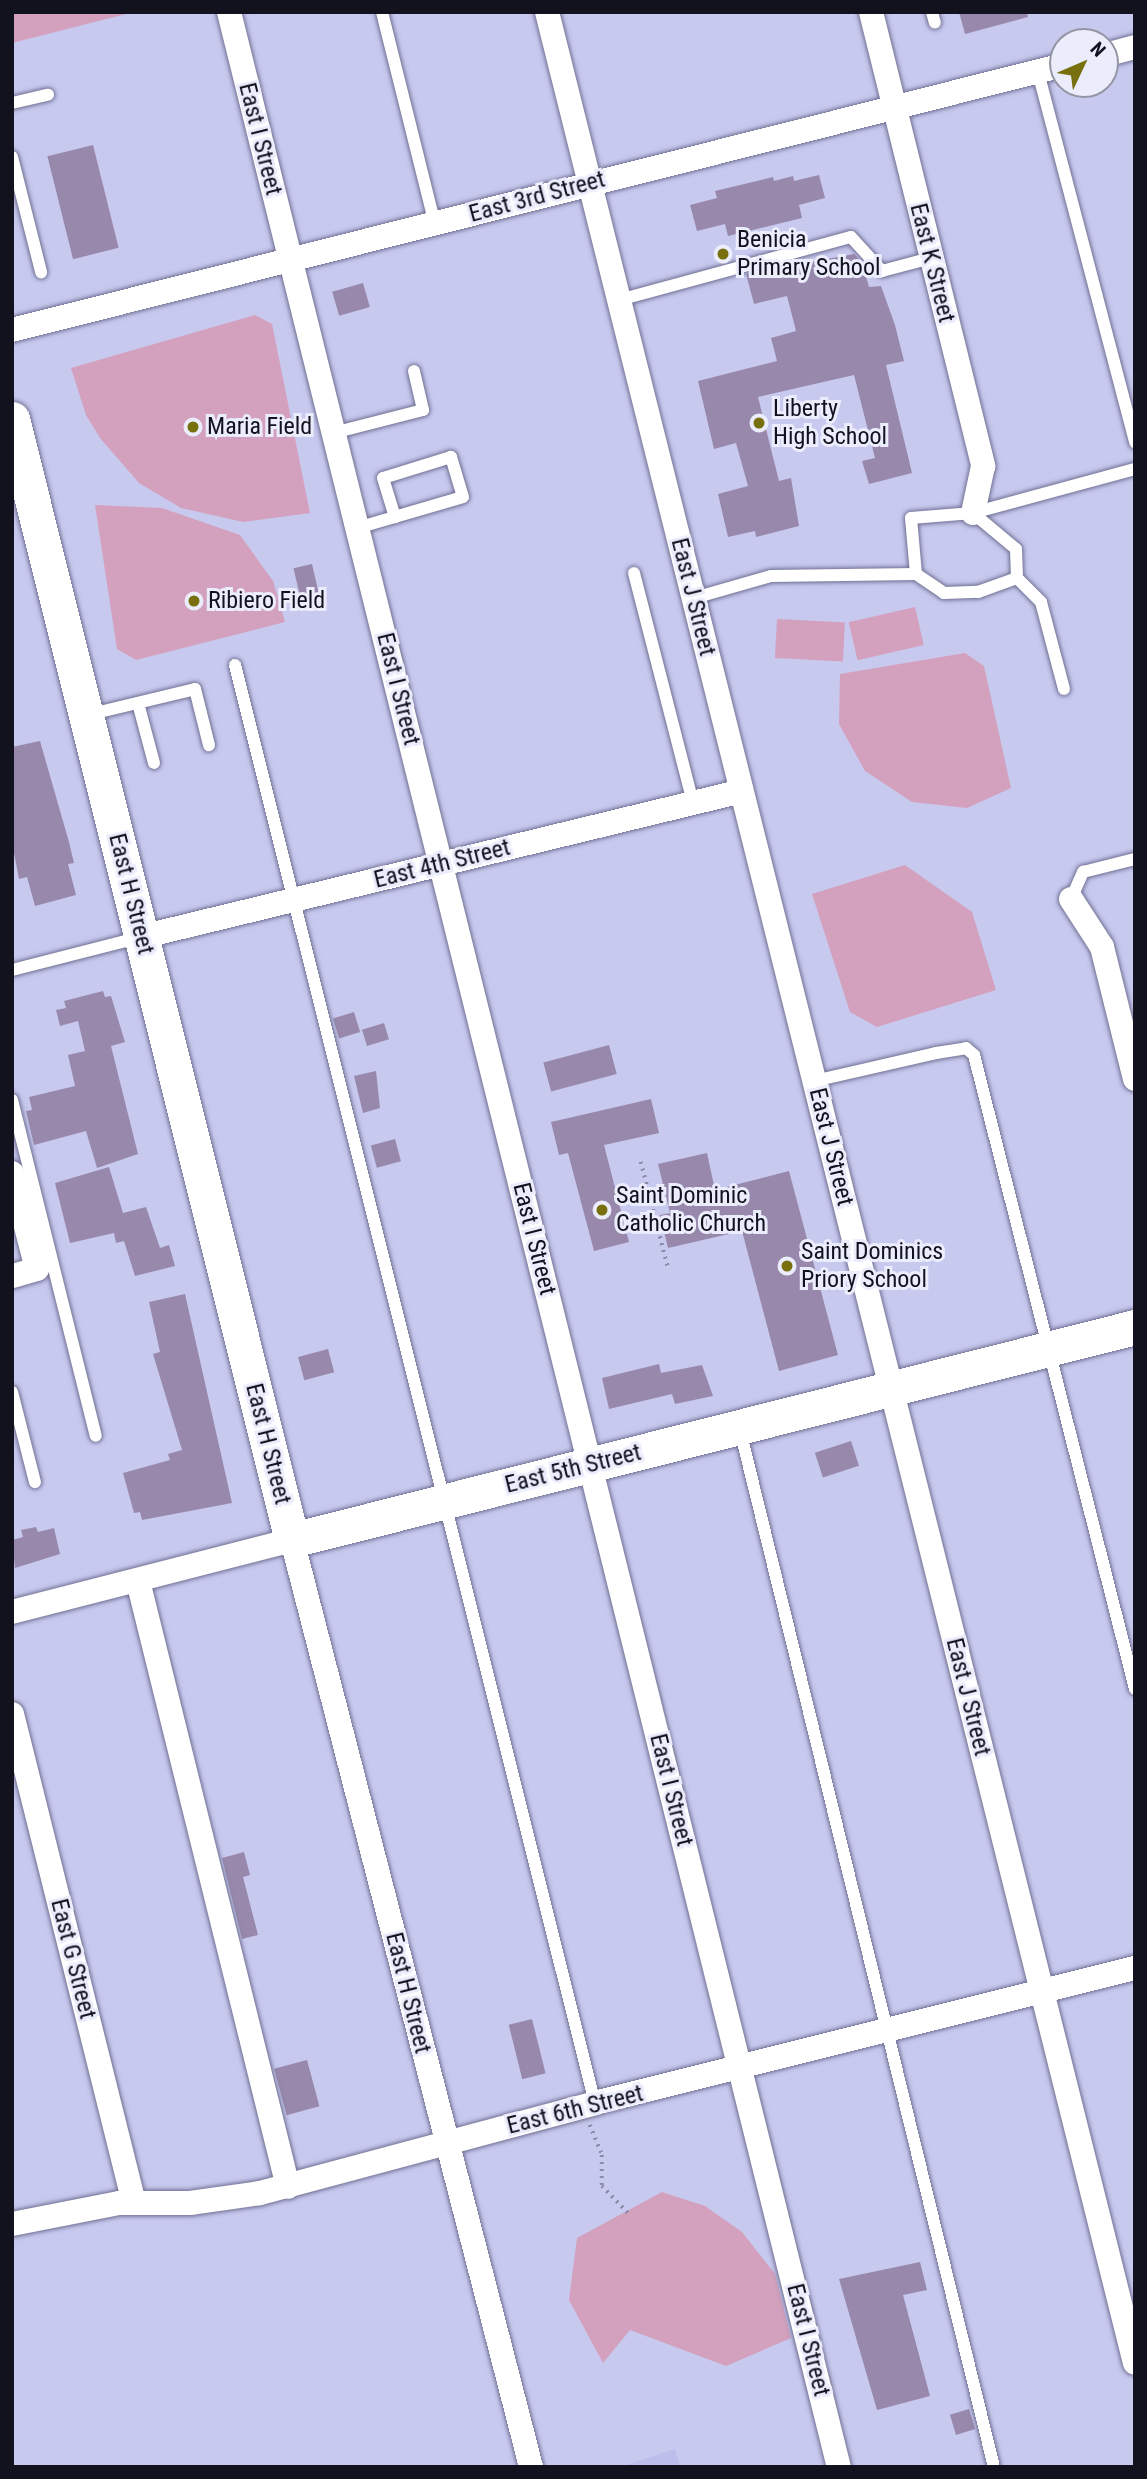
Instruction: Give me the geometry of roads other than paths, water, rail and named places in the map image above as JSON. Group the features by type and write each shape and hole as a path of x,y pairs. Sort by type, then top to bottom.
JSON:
{"street":[{"name":"East I Street","path":"229,12 839,2467"},
{"name":"East J Street","path":"547,12 1135,2363"},
{"name":"East K Street","path":"871,12 983,466 974,513"},
{"name":"East 3rd Street","path":"12,330 435,224 589,182 1049,69"},
{"name":"East H Street","path":"14,433 19,475 87,715 292,1540 531,2467"},
{"name":"East 4th Street","path":"141,937 742,791"},
{"path":"1072,899 1102,947 1135,1079"},
{"path":"12,1173 37,1269 12,1276"},
{"name":"East 5th Street","path":"12,1612 1135,1327"},
{"path":"138,1581 288,2187"},
{"name":"East G Street","path":"12,1714 134,2203"},
{"name":"East 6th Street","path":"12,2224 57,2212 134,2203 190,2203 288,2187 589,2105 1135,1968"}],"lane":[{"path":"382,12 435,224"},
{"path":"1038,72 1135,442"},
{"path":"12,103 48,95"},
{"path":"12,157 19,212 40,272"},
{"path":"619,300 851,237 882,271 931,258"},
{"path":"333,433 423,410 414,371"},
{"path":"357,528 395,517 463,497 451,457 383,478 395,517"},
{"path":"916,574 911,518 974,513 1135,469"},
{"path":"974,513 1016,549 1017,578 1041,603 1063,689"},
{"path":"634,573 693,803"},
{"path":"694,598 771,576 916,574 944,593 978,593 1017,578"},
{"path":"235,665 444,1502 589,2105"},
{"path":"87,715 195,689 209,745"},
{"path":"138,702 154,763"},
{"path":"1072,899 1083,872 1135,859"},
{"path":"12,970 141,937"},
{"path":"814,1081 966,1048 974,1055 1135,1689"},
{"path":"12,1100 96,1436"},
{"path":"12,1392 35,1482"},
{"path":"740,1427 994,2467"}],"place":[{"name":"Benicia Primary School","path":"723,254"},
{"name":"Liberty High School","path":"759,423"},
{"name":"Maria Field","path":"193,427"},
{"name":"Ribiero Field","path":"194,601"},
{"name":"Saint Dominic Catholic Church","path":"602,1210"},
{"name":"Saint Dominics Priory School","path":"787,1266"}]}
